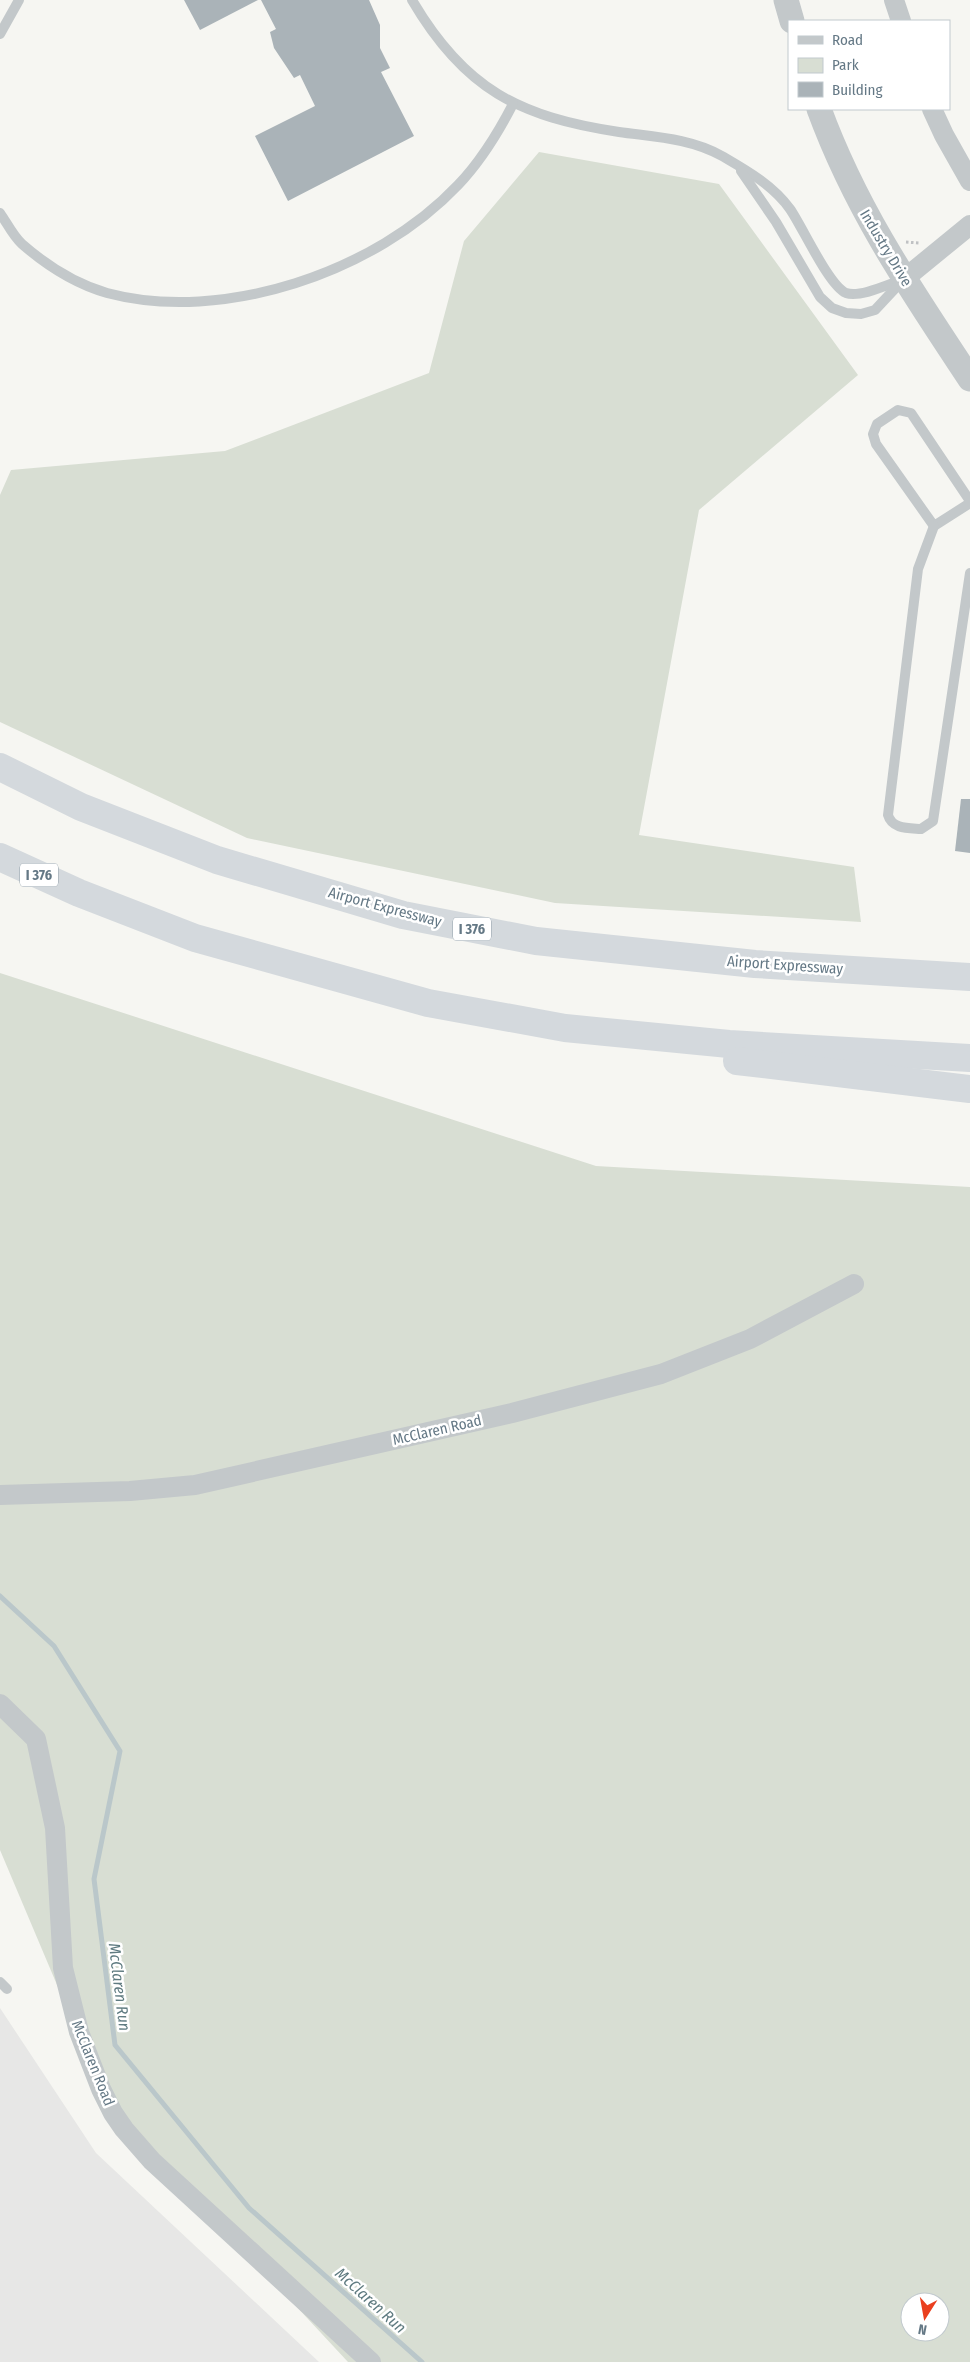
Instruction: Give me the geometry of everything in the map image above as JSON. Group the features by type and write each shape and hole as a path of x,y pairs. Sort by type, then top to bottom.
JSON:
{"highway":[{"name":"Airport Expressway","path":"0,768 81,808 217,860 403,914 536,942 755,964 970,977"},
{"name":"I 376","path":"0,857 79,892 195,938 428,1003 565,1028 729,1044 970,1058"},
{"path":"195,938 356,996 504,1034 970,1089"},
{"path":"755,964 970,972"}],"street":[{"path":"786,0 792,20"},
{"path":"894,0 901,20"},
{"name":"Industry Drive","path":"818,110 850,186 880,242 970,379"},
{"path":"932,110 970,181"},
{"path":"904,279 970,225"},
{"name":"McClaren Road","path":"0,1495 130,1491 195,1485 512,1413 661,1374 750,1339 854,1284"},
{"name":"McClaren Road","path":"0,1704 36,1739 56,1828 60,1945 66,1987 87,2056 113,2113 132,2140 152,2161 371,2362"}],"lane":[{"path":"0,34 19,0"},
{"path":"412,0 425,21 457,62 492,92 513,104 570,122 683,142 721,156 766,183 790,208 838,288 844,292 860,294 904,279"},
{"path":"0,213 20,242 62,274 106,292 152,302 217,300 256,292 310,279 343,267 406,229 458,185 480,159 513,104"},
{"path":"739,168 776,222 820,297 832,308 846,313 861,314 875,310 904,279"},
{"path":"798,260 814,250"},
{"path":"934,526 874,439 874,429 877,424 894,412 907,411 914,416 970,502 934,526 918,569 888,815 890,822 896,826 921,829 930,824 934,816 970,573"}],"path":[{"path":"900,236 904,242 920,243"}],"shaded area":[{"path":"0,2008 96,2153 319,2362 0,2362"}],"green space":[{"path":"539,152 719,184 858,375 699,510 639,835 854,867 861,922 555,903 247,838 0,722 0,495 11,470 225,451 429,373 464,241"},
{"path":"0,973 596,1166 970,1187 970,2362 348,2362 215,2219 101,2089 0,1850"}],"building":[{"path":"184,0 258,0 200,30"},
{"path":"261,0 369,0 380,25 380,48 390,68 381,72 414,136 288,201 255,136 315,106 300,75 294,78 274,48 270,32 276,29"},
{"path":"961,799 970,799 970,853 955,851"}],"waterway":[{"name":"McClaren Run","path":"0,1596 54,1646 120,1751 94,1879 115,2045 249,2208 422,2362"}]}
